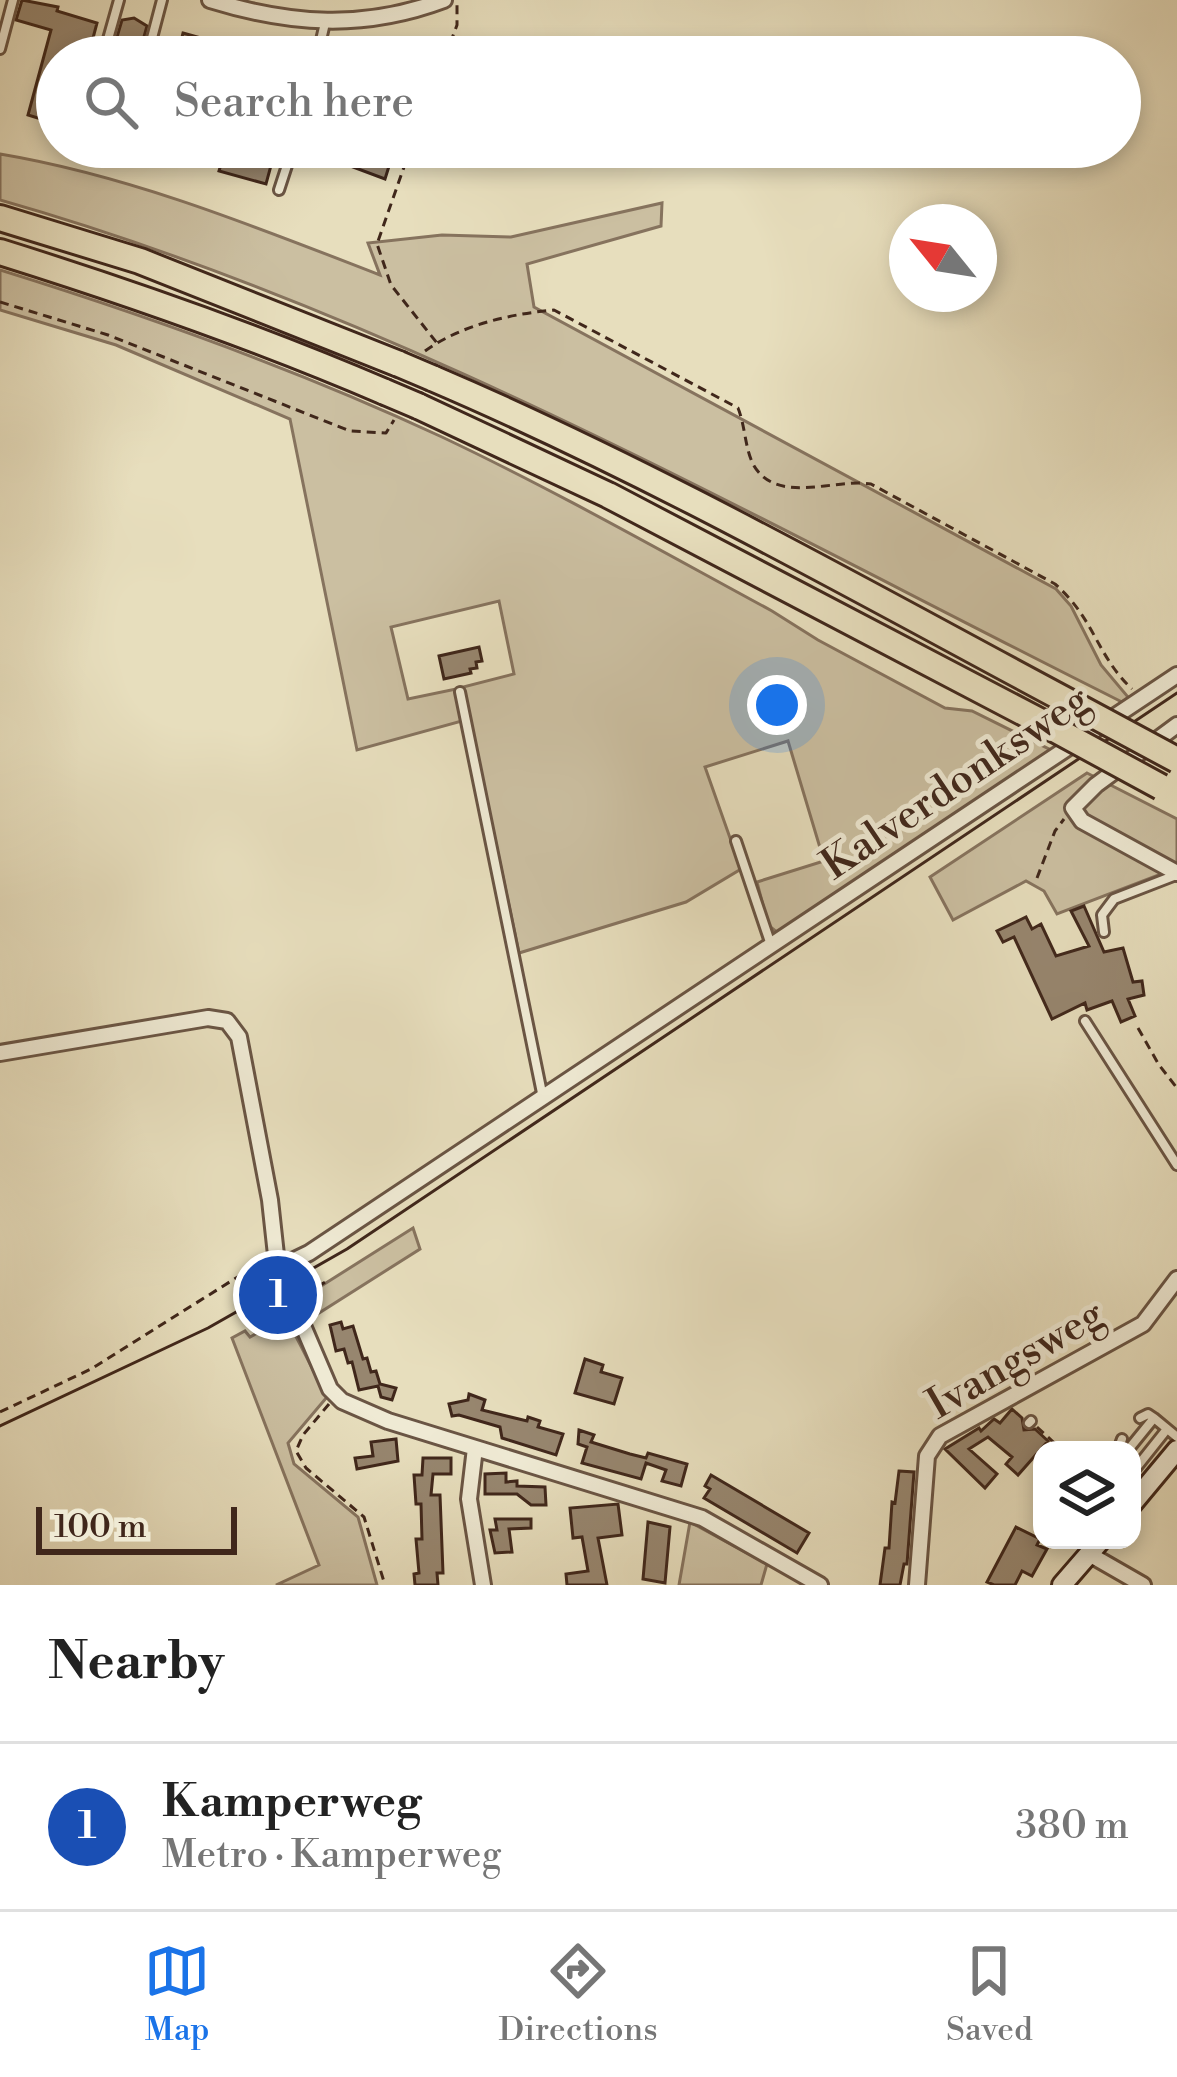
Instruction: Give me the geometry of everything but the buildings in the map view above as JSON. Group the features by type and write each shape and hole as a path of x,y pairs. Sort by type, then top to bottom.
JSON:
{"highway":[{"path":"0,218 140,261 433,378 762,538 1177,760"},
{"path":"0,252 134,294 418,406 608,495 1169,791"}],"main road":[{"path":"1141,1470 1177,1450"},
{"path":"1062,1585 1093,1549"}],"street":[{"path":"210,0 283,20 325,23 382,19 444,0"},
{"name":"Kalverdonksweg","path":"280,1266 544,1100 1177,675"},
{"path":"1177,725 1072,808 1082,821 1177,873"},
{"path":"0,1052 208,1018 227,1021 239,1037 280,1266 336,1396 359,1410 702,1518 820,1585"},
{"name":"Ivangsweg","path":"917,1585 927,1456 932,1444 1143,1324 1177,1279"},
{"path":"476,1448 469,1499 482,1585"},
{"path":"1098,1549 1143,1585"}],"lane":[{"path":"0,49 13,0"},
{"path":"109,36 119,0"},
{"path":"152,36 162,0"},
{"path":"322,36 325,23"},
{"path":"279,190 286,168"},
{"path":"460,692 544,1100"},
{"path":"736,841 771,946"},
{"path":"1104,932 1102,915 1114,899 1177,873"},
{"path":"1085,1021 1177,1165"},
{"path":"1139,1418 1148,1414 1177,1437"},
{"path":"1135,1441 1154,1418"},
{"path":"1141,1469 1167,1429"}],"path":[{"path":"453,36 458,0"},
{"path":"404,168 377,244 391,285 436,343"},
{"path":"0,302 108,335 350,431 386,433 394,420"},
{"path":"425,351 448,336 524,313 554,310 738,407 752,462 766,479 788,488 850,481 871,484 1055,584 1077,604 1107,663 1142,698"},
{"path":"1037,878 1054,831 1072,808"},
{"path":"1138,1028 1177,1088"},
{"path":"238,1304 280,1266"},
{"path":"0,1412 91,1369 280,1266"},
{"path":"292,1300 329,1280"},
{"path":"336,1396 302,1436 296,1451 306,1468 364,1517 385,1585"}],"shaded area":[{"path":"0,154 36,161 36,168 66,168 145,189 380,275 368,243 442,235 511,237 662,203 661,226 527,264 534,307 1056,589 1071,606 1101,665 1128,697 1124,703 705,490 430,359 289,299 146,246 0,200"},
{"path":"0,270 224,346 442,437 608,522 945,708 972,711 1053,751 778,933 768,925 757,882 824,861 788,741 705,767 741,869 686,902 519,953 463,687 514,674 499,601 391,627 408,699 456,689 462,721 357,750 290,419 116,345 0,310"},
{"path":"1087,773 1177,819 1177,868 1057,914 1044,891 1026,881 953,920 930,877"},
{"path":"413,1228 420,1249 308,1320 299,1300"},
{"path":"286,1317 327,1397 288,1443 294,1464 358,1517 377,1585 276,1585 319,1565 232,1338 245,1331 250,1337"},
{"path":"690,1522 767,1564 761,1585 679,1585"}],"tram line":[{"path":"0,1426 208,1328 347,1249 1177,693"}],"place":[{"name":"Kamperweg","path":"278,1295"}]}
